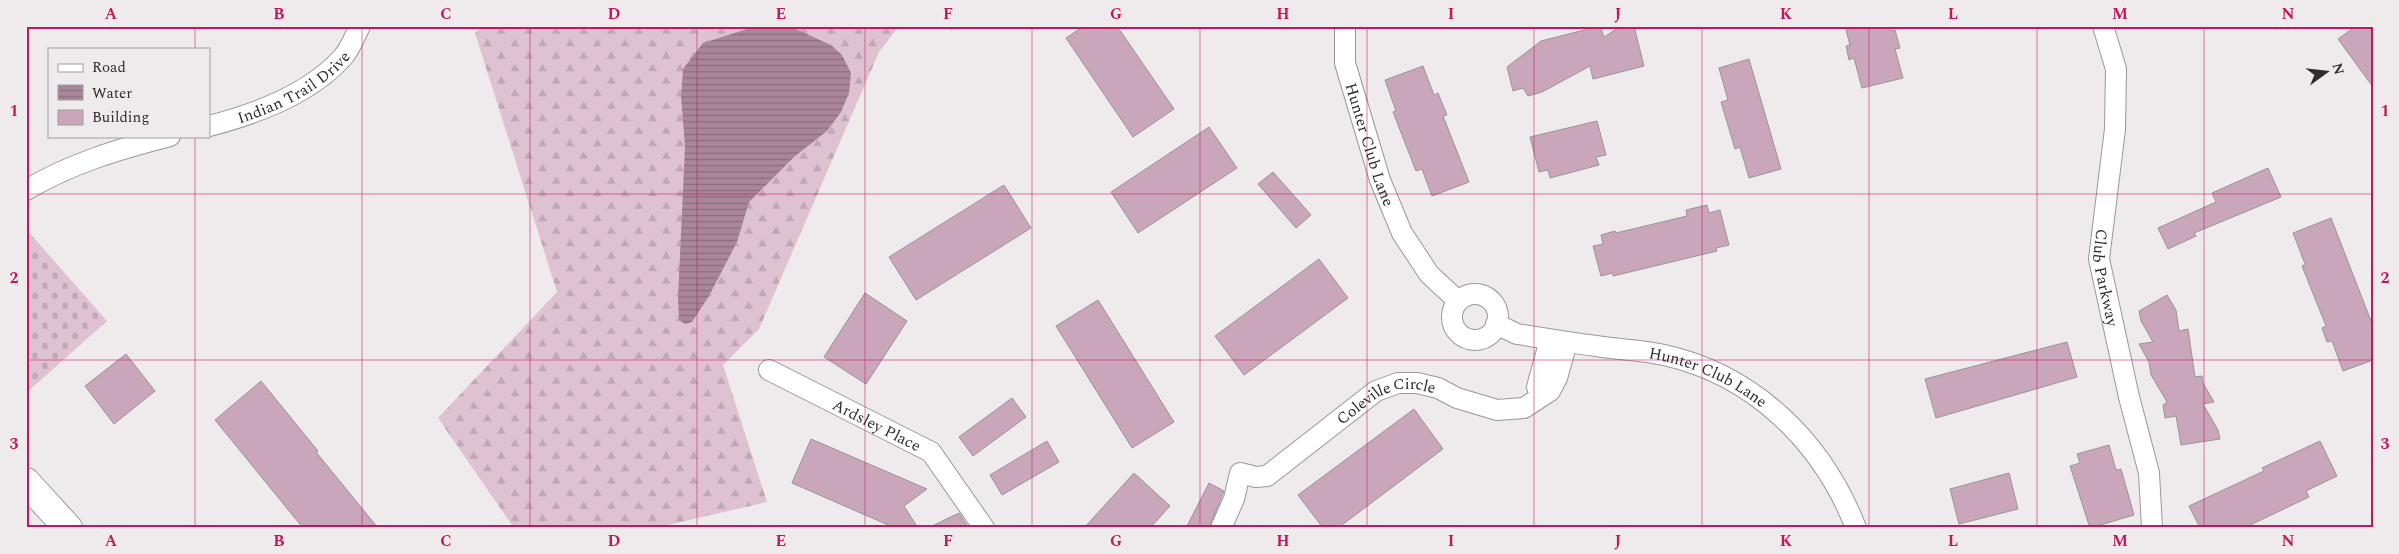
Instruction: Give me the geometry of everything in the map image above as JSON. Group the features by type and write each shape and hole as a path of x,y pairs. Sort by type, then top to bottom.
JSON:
{"main road":[{"path":"26,482 68,528"}],"street":[{"name":"Indian Trail Drive","path":"210,126 247,116 269,107 318,78 344,56 360,26"},
{"name":"Hunter Club Lane","path":"1344,26 1345,63 1380,180 1402,233 1429,274 1458,301"},
{"name":"Club Parkway","path":"2103,26 2116,69 2116,129 2100,258 2129,397 2149,473 2152,528"},
{"path":"26,190 52,174 83,161 163,138"},
{"path":"1470,293 1488,297 1499,312 1495,330 1480,340 1461,337 1451,321 1455,303 1458,301 1470,293"},
{"name":"Hunter Club Lane","path":"1496,324 1517,334 1664,355 1708,369 1750,392 1787,422 1813,448 1832,476 1856,528"},
{"name":"Coleville Circle","path":"1221,528 1234,499 1240,472 1256,477 1267,476 1376,391 1398,383 1417,383 1438,388 1457,398 1497,410 1524,408 1550,391 1557,378 1559,341"},
{"name":"Ardsley Place","path":"769,370 931,452 984,528"}],"green space":[{"path":"483,26 899,26 879,52 759,329 723,365 767,502 655,528 514,528 438,418 557,292 475,33"},
{"path":"26,229 107,321 26,393"}],"water":[{"path":"789,26 831,45 842,55 851,73 849,93 841,112 827,131 794,157 749,202 737,242 709,296 692,322 685,324 679,320 678,299 685,146 681,97 683,69 703,43 747,29"}],"building":[{"path":"1084,26 1117,26 1174,109 1133,137 1066,38"},
{"path":"1600,26 1604,37 1618,28 1634,26 1644,66 1593,79 1590,66 1542,92 1528,96 1523,88 1513,91 1507,67 1541,41"},
{"path":"1845,26 1890,26 1891,31 1895,30 1900,48 1895,49 1903,78 1862,88 1854,58 1849,60 1846,46 1850,45"},
{"path":"2356,26 2373,26 2373,87 2338,39"},
{"path":"1749,59 1781,169 1749,178 1740,147 1735,149 1721,102 1728,100 1719,68"},
{"path":"1423,66 1434,95 1438,93 1447,115 1443,116 1469,182 1432,196 1422,169 1416,171 1393,112 1396,111 1385,80"},
{"path":"1597,121 1606,155 1596,157 1599,165 1550,178 1548,170 1539,172 1530,137"},
{"path":"1209,127 1237,168 1138,233 1111,192"},
{"path":"2268,168 2281,197 2194,233 2196,236 2168,249 2158,228 2216,202 2212,193"},
{"path":"1273,172 1311,215 1296,228 1258,184"},
{"path":"1004,185 1031,228 916,300 889,257"},
{"path":"1707,205 1709,213 1720,210 1729,245 1716,248 1717,251 1613,276 1613,273 1601,276 1593,246 1603,244 1601,235 1687,216 1686,210"},
{"path":"2331,218 2373,326 2373,360 2343,371 2332,341 2327,342 2322,328 2326,326 2302,266 2305,264 2293,233"},
{"path":"1319,259 1348,298 1244,375 1215,336"},
{"path":"865,293 907,321 866,384 824,357"},
{"path":"2167,295 2176,310 2179,331 2188,329 2195,377 2202,376 2203,383 2214,402 2203,404 2218,430 2220,439 2181,445 2176,416 2165,418 2163,405 2167,402 2151,375 2149,362 2139,344 2153,342 2141,321 2139,311"},
{"path":"1098,300 1174,422 1132,448 1056,326"},
{"path":"2067,342 2077,377 1936,418 1925,379"},
{"path":"126,354 155,391 114,424 85,386"},
{"path":"261,381 378,528 303,528 215,420"},
{"path":"1012,398 1026,417 973,456 959,437"},
{"path":"1414,409 1443,449 1338,528 1323,528 1298,495"},
{"path":"811,439 927,489 904,506 918,528 895,528 792,483"},
{"path":"1047,441 1059,462 1002,495 990,475"},
{"path":"2320,441 2337,476 2306,491 2309,497 2244,528 2200,528 2189,506 2264,471 2262,468"},
{"path":"2109,445 2116,470 2121,469 2134,515 2090,528 2070,466 2080,463 2077,454"},
{"path":"1134,473 1170,506 1150,528 1084,528"},
{"path":"2009,473 2018,509 1959,524 1950,489"},
{"path":"1209,483 1224,491 1209,528 1186,528"},
{"path":"959,513 969,528 928,528"}]}
